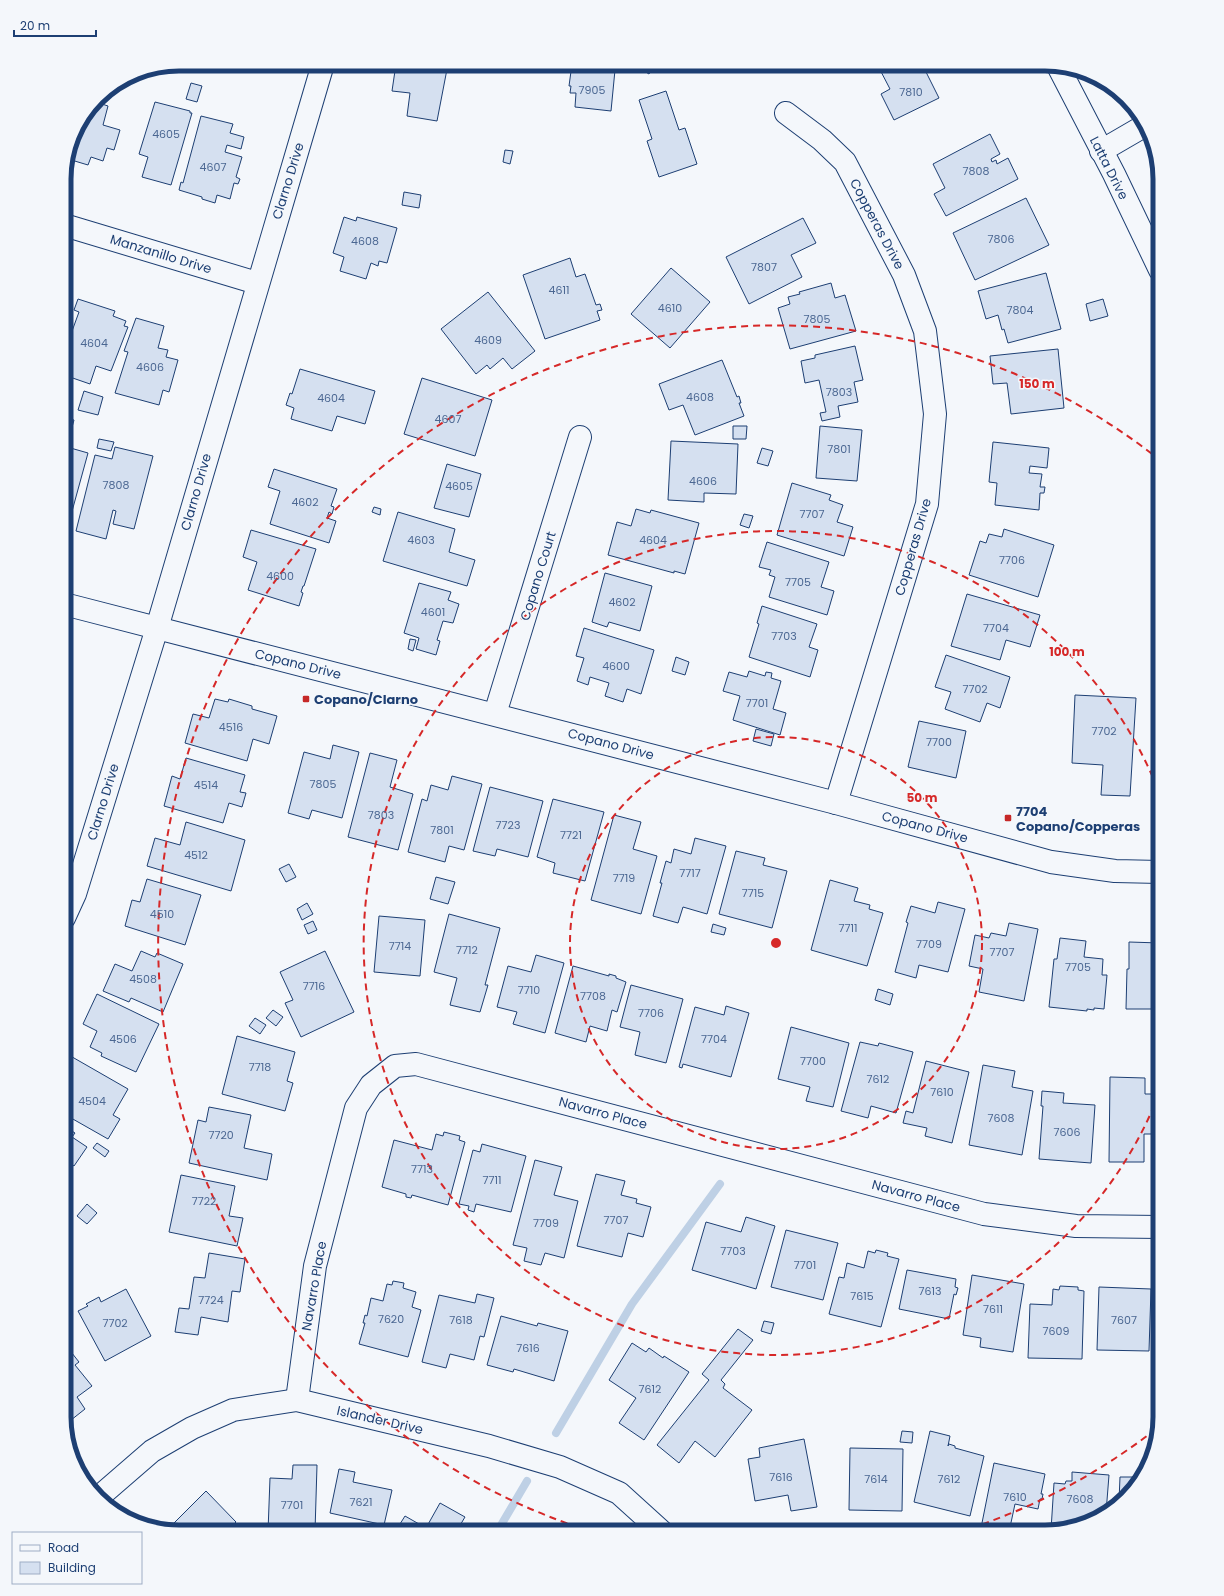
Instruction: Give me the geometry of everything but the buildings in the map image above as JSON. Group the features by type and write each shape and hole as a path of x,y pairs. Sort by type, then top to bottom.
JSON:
{"street":[{"name":"Clarno Drive","path":"71,903 75,894 157,628 257,282 321,71"},
{"name":"Latta Drive","path":"1061,72 1100,151 1114,174 1153,255"},
{"name":"Copperas Drive","path":"786,113 822,140 845,162 904,275 925,331 935,414 927,504 836,802"},
{"path":"1100,151 1140,128"},
{"name":"Manzanillo Drive","path":"71,227 257,282"},
{"name":"Copano Court","path":"495,714 580,437"},
{"name":"Copano Drive","path":"71,606 836,802 1051,862 1115,871 1153,872"},
{"name":"Navarro Place","path":"297,1400 315,1266 356,1108 371,1085 395,1066 416,1064 984,1214 1076,1226 1153,1228"},
{"name":"Islander Drive","path":"103,1493 152,1451 192,1428 233,1410 297,1400 489,1446 560,1467 619,1493 654,1525"}],"waterway":[{"path":"556,1433 632,1304 720,1184"},
{"path":"501,1525 527,1481"}],"place":[{"name":"Copano/Clarno","path":"306,699"},
{"name":"7704 Copano/Copperas","path":"1008,818"}]}
